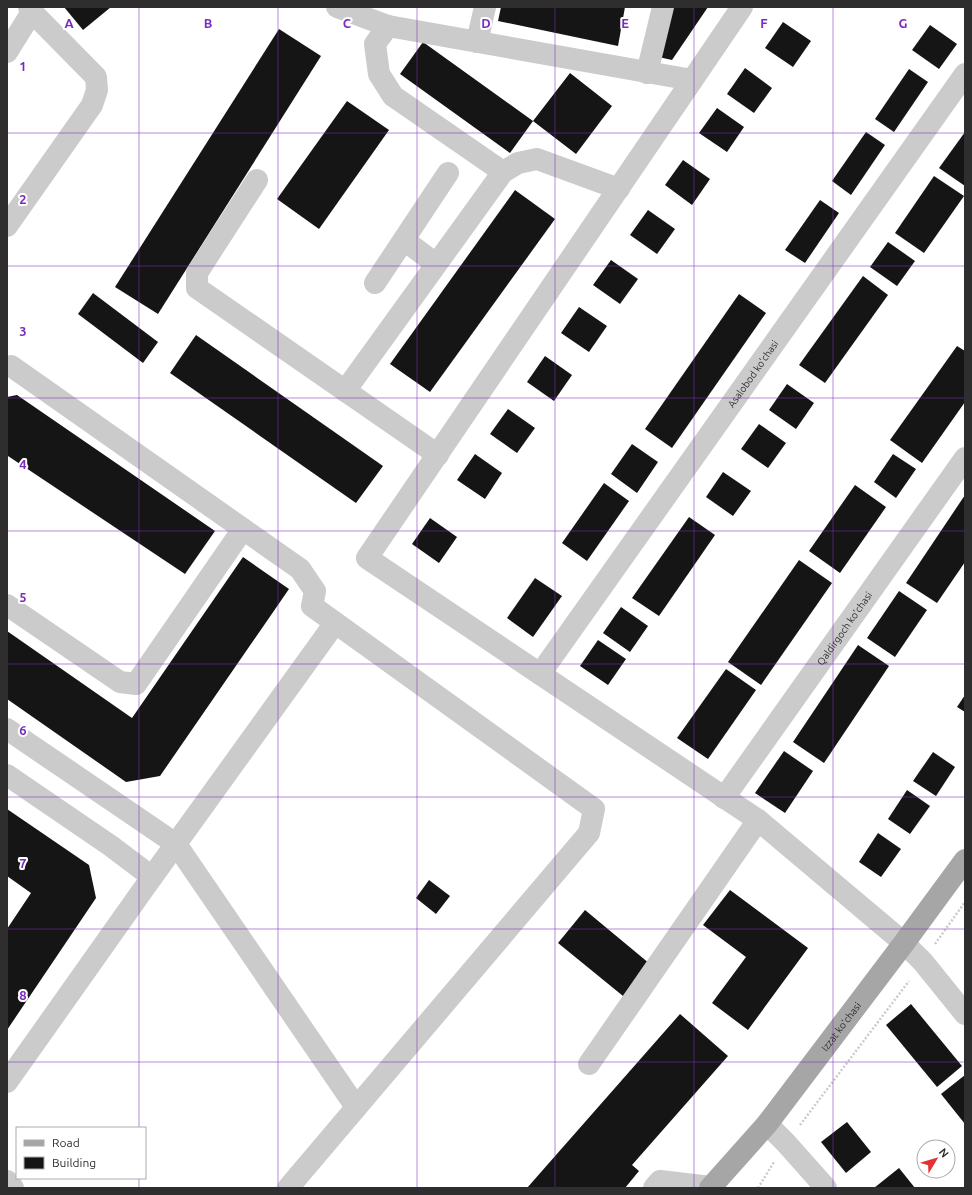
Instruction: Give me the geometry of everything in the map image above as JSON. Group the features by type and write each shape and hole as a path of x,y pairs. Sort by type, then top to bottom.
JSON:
{"main road":[{"name":"Izzat ko'chasi","path":"710,1187 767,1124 965,860"}],"street":[{"path":"337,7 388,26 692,80"},
{"path":"477,42 485,7"},
{"path":"647,73 664,7"},
{"path":"742,7 367,558 758,820 904,943 923,962 965,1014"},
{"path":"7,52 30,10 96,77 97,90 92,105 7,226"},
{"path":"388,26 375,44 379,74 393,96 503,172"},
{"name":"Asalobod ko'chasi","path":"540,674 965,74"},
{"path":"345,391 503,172 518,163 538,159 619,188"},
{"path":"375,283 448,173"},
{"path":"257,180 197,273 197,288 438,455"},
{"path":"404,240 436,264"},
{"path":"11,366 300,569 314,591 312,606 594,810 589,833 288,1188"},
{"name":"Qaldirgoch ko'chasi","path":"724,798 965,458"},
{"path":"7,605 120,682 136,684 243,529"},
{"path":"7,1082 152,877 335,623"},
{"path":"7,729 176,844 356,1107"},
{"path":"7,775 111,846 152,877"},
{"path":"589,1064 758,820"},
{"path":"767,1124 826,1188"},
{"path":"7,1180 14,1188"},
{"path":"654,1188 660,1181 710,1187"}],"path":[{"path":"758,1188 786,1143 923,962 965,902"}],"building":[{"path":"64,7 111,7 83,30"},
{"path":"501,7 625,7 618,46 498,21"},
{"path":"668,7 708,7 672,60 654,56"},
{"path":"783,22 811,41 793,67 765,48"},
{"path":"930,25 957,44 939,69 912,50"},
{"path":"279,29 321,56 158,314 115,287"},
{"path":"423,42 533,121 510,153 400,74"},
{"path":"745,68 772,88 754,113 727,94"},
{"path":"909,69 928,82 894,132 875,119"},
{"path":"570,73 612,106 576,154 533,121"},
{"path":"347,101 389,130 319,229 277,199"},
{"path":"717,108 744,127 727,152 699,133"},
{"path":"866,132 885,145 851,195 832,181"},
{"path":"965,132 965,186 939,168"},
{"path":"683,160 710,179 692,205 665,185"},
{"path":"934,176 964,196 924,253 895,233"},
{"path":"515,190 555,219 430,392 390,364"},
{"path":"820,200 839,213 805,263 785,250"},
{"path":"648,210 675,229 657,254 630,235"},
{"path":"888,242 915,261 897,286 870,267"},
{"path":"611,260 638,279 620,304 593,285"},
{"path":"863,276 888,295 825,383 799,365"},
{"path":"93,293 158,342 143,363 78,314"},
{"path":"739,294 766,313 672,448 645,429"},
{"path":"579,307 607,326 589,352 561,333"},
{"path":"196,335 383,466 356,503 170,373"},
{"path":"957,346 965,351 965,402 922,463 890,440"},
{"path":"545,356 572,375 554,401 527,382"},
{"path":"787,384 814,403 796,429 769,410"},
{"path":"17,395 215,531 185,574 8,456 7,458 7,397"},
{"path":"508,409 535,428 517,453 490,434"},
{"path":"759,424 786,443 768,468 741,449"},
{"path":"632,444 658,462 637,493 611,474"},
{"path":"475,454 502,473 485,499 457,480"},
{"path":"893,454 916,469 896,498 874,482"},
{"path":"723,472 751,491 733,516 706,497"},
{"path":"604,483 629,501 587,561 562,543"},
{"path":"855,485 886,507 840,573 809,551"},
{"path":"965,495 965,562 937,603 906,583"},
{"path":"689,517 715,535 659,616 632,598"},
{"path":"430,518 457,537 439,563 412,544"},
{"path":"243,557 289,589 160,776 126,782 7,699 7,631 132,718"},
{"path":"799,560 832,583 761,685 728,662"},
{"path":"535,578 562,596 533,637 507,618"},
{"path":"899,591 927,610 895,657 867,638"},
{"path":"621,607 648,626 630,652 603,633"},
{"path":"598,640 626,659 608,685 580,666"},
{"path":"858,645 889,666 824,763 793,742"},
{"path":"726,669 756,690 708,759 677,738"},
{"path":"965,695 965,712 957,707"},
{"path":"784,751 813,771 785,813 755,793"},
{"path":"933,752 955,767 936,796 913,781"},
{"path":"907,790 930,806 910,834 888,819"},
{"path":"7,809 89,865 96,898 7,1030 7,929 31,893 7,876"},
{"path":"878,833 901,849 881,877 859,862"},
{"path":"429,880 450,896 436,914 416,898"},
{"path":"730,890 808,948 748,1030 712,1003 746,957 703,925"},
{"path":"585,910 650,964 623,996 558,943"},
{"path":"911,1004 962,1066 937,1087 886,1025"},
{"path":"680,1014 728,1056 632,1165 639,1171 625,1188 527,1188"},
{"path":"965,1075 965,1124 941,1094"},
{"path":"847,1122 871,1152 846,1173 821,1142"},
{"path":"899,1168 915,1188 874,1188"}]}
